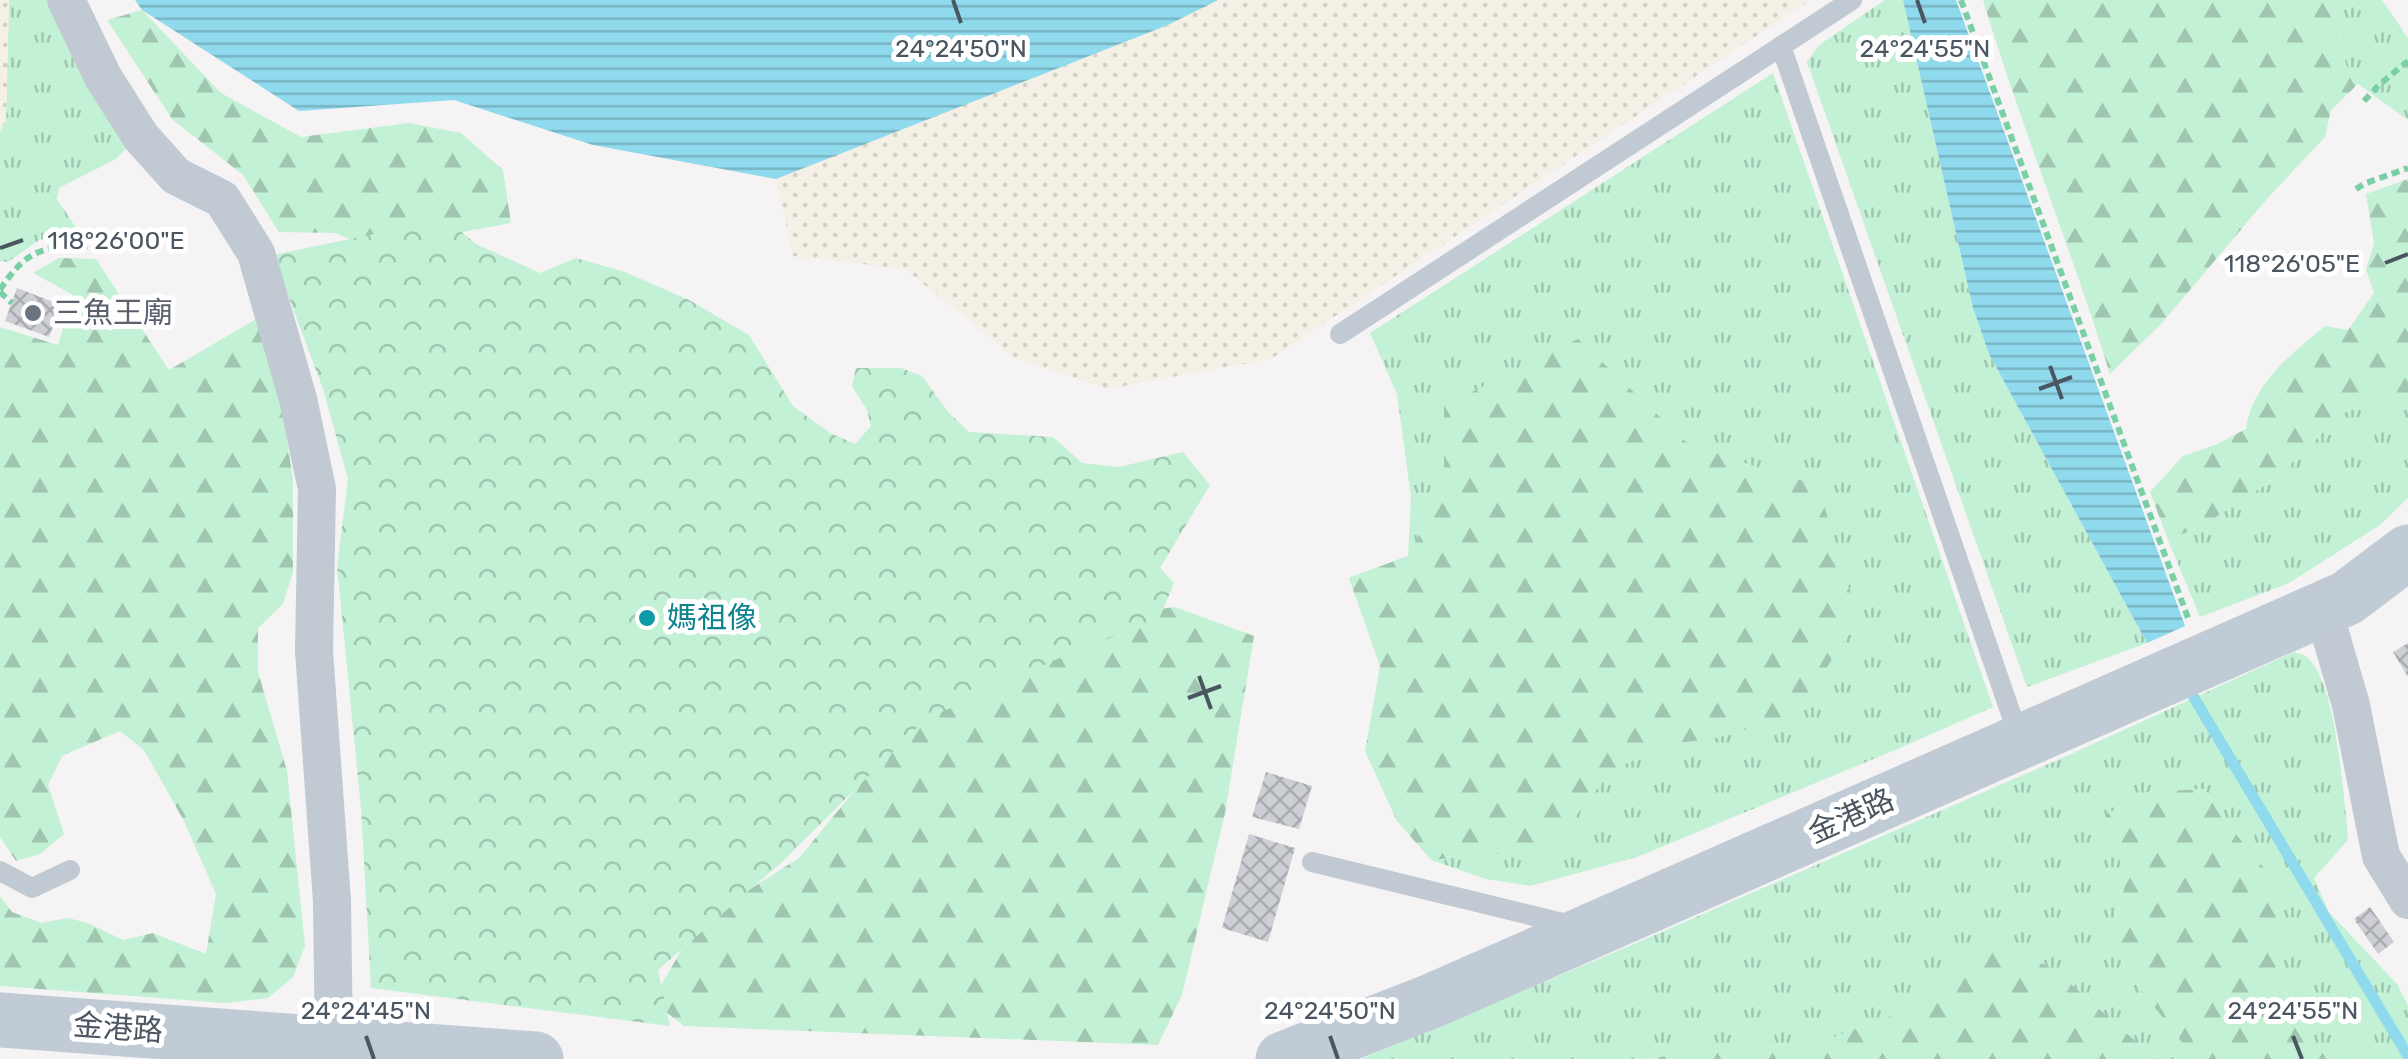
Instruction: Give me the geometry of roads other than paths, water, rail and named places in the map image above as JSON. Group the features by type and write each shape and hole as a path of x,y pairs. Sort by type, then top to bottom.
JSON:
{"main road":[{"name":"金港路","path":"1283,1059 1434,1000 2348,598 2408,552"},
{"name":"金港路","path":"0,1020 347,1050 536,1059"}],"street":[{"path":"66,0 103,76 141,137 176,176 222,199 256,254 298,399 318,489 314,651 347,1050"},
{"path":"2323,609 2351,705 2381,856 2408,900"}],"lane":[{"path":"1340,334 1852,0"},
{"path":"1781,46 2021,742"},
{"path":"1312,862 1592,930"},
{"path":"0,871 32,888 70,870"}],"water":[{"path":"135,0 1218,0 1168,25 776,179 593,145 454,100 299,111 142,10"},
{"path":"1903,0 1956,0 2185,626 2147,643 1989,354 1973,308"}],"waterway":[{"path":"2187,686 2408,1056"}],"place":[{"name":"三魚王廟","path":"33,313"},
{"name":"媽祖像","path":"647,618"}]}
